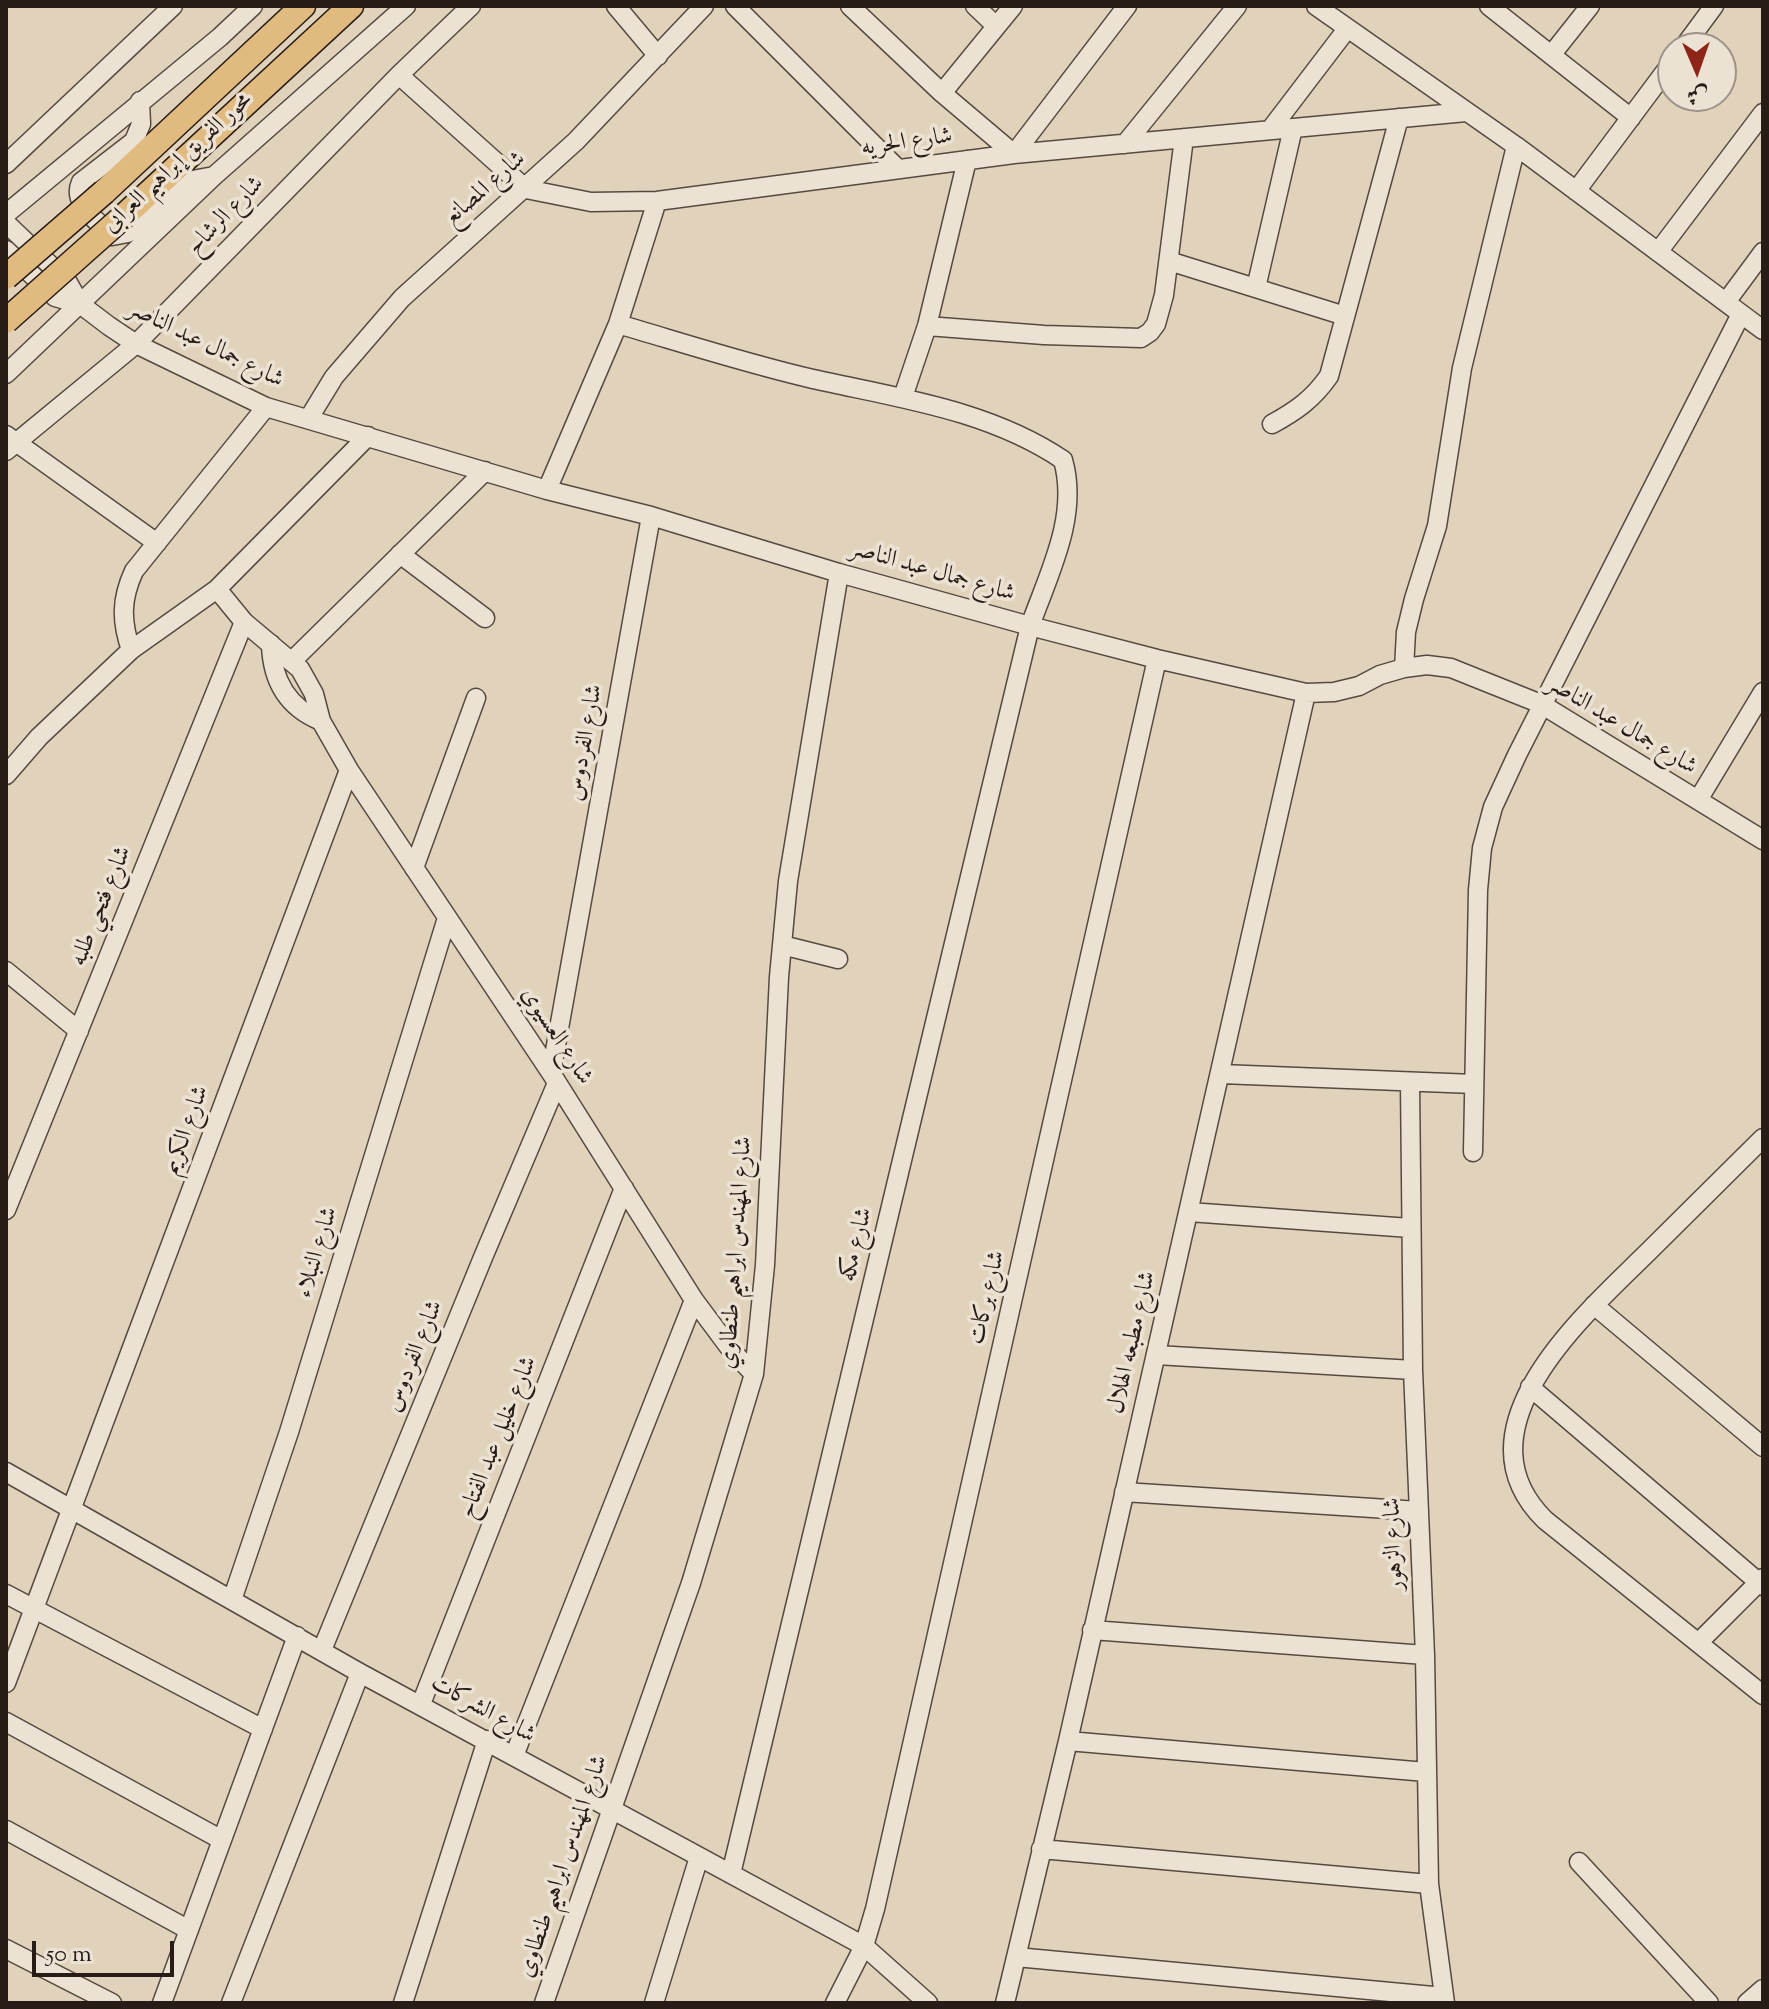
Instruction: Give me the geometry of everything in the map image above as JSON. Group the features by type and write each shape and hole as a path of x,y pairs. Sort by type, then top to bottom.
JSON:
{"main road":[{"name":"محور الفريق إبراهيم العرابى","path":"6,277 104,192 303,6"},
{"name":"محور الفريق إبراهيم العرابى","path":"6,321 351,6"}],"street":[{"path":"6,164 173,6"},
{"path":"6,214 220,37 253,6"},
{"path":"6,374 214,176 406,6"},
{"name":"شارع الرشاح","path":"9,443 136,344 399,75 471,6"},
{"path":"616,6 658,56"},
{"name":"شارع المصانع","path":"309,418 334,377 402,298 526,189 704,6"},
{"path":"735,6 898,169"},
{"path":"850,6 942,93 1014,154 1127,6"},
{"path":"975,6 996,26"},
{"path":"942,93 1013,6"},
{"path":"1125,144 1237,6"},
{"path":"1316,6 1516,146 1763,330"},
{"path":"1489,6 1631,118"},
{"path":"1552,54 1590,6"},
{"path":"1695,32 1714,6"},
{"path":"1270,130 1347,29"},
{"path":"399,75 526,189"},
{"path":"1576,191 1657,83"},
{"path":"140,101 141,124 134,141 81,182 77,192 79,200 112,236 128,233 187,181 214,176"},
{"name":"شارع الحريه","path":"526,189 591,202 657,201 1014,154 1466,112"},
{"path":"1658,252 1763,113"},
{"path":"1272,424 1301,408 1329,376 1399,118"},
{"path":"1256,288 1293,128"},
{"path":"927,326 1044,335 1141,338 1150,332 1156,324 1169,261 1184,138"},
{"path":"1404,668 1409,621 1437,526 1462,368 1516,146"},
{"path":"618,324 812,378 903,397 927,326 967,160"},
{"path":"547,490 618,324 657,201"},
{"name":"شارع جمال عبد الناصر","path":"6,223 67,281 80,304"},
{"name":"شارع جمال عبد الناصر","path":"6,250 55,297 80,304 136,344 266,407 1030,626 1306,693 1334,692 1359,686 1380,675 1404,668 1427,665 1451,668 1541,704 1763,840"},
{"path":"1473,1152 1478,890 1482,848 1493,807 1733,308 1763,252"},
{"path":"1169,261 1345,316"},
{"name":"شارع مكه","path":"731,1874 1030,626 1064,530 1069,488 1063,460 1039,444 949,409 903,397"},
{"path":"131,650 124,630 122,609 126,588 134,571 266,407"},
{"path":"6,775 39,737 131,650 217,589 368,436"},
{"path":"9,443 157,543"},
{"path":"292,661 485,471"},
{"name":"شارع الفردوس","path":"322,1650 554,1078 651,516"},
{"path":"400,554 485,618"},
{"name":"شارع المهندس ابراهيم طنطاوي","path":"544,2003 691,1583 754,1374 765,1265 773,1078 788,881 839,573"},
{"name":"شارع العسيوي","path":"217,589 244,622 292,661 309,681 321,721 349,770 554,1078 694,1300 732,1351 754,1374"},
{"name":"شارع فتحي طلبه","path":"7,1203 244,622"},
{"name":"شارع العسيوي","path":"271,644 273,668 282,691 305,714 321,721"},
{"name":"شارع بركات","path":"835,2003 864,1946 875,1909 1157,659"},
{"path":"1698,800 1763,692"},
{"name":"شارع مطبعه الهلال","path":"1005,2003 1068,1741 1306,693"},
{"path":"414,868 476,698"},
{"name":"شارع الكريم","path":"6,1683 349,770"},
{"name":"شارع النبلاء","path":"232,1600 289,1432 447,918"},
{"path":"782,945 838,959"},
{"path":"6,971 79,1031"},
{"path":"1221,1074 1474,1084"},
{"name":"شارع الزهور","path":"1410,1083 1413,1370 1425,1655 1429,1884 1444,2000"},
{"path":"1763,1138 1594,1305 1555,1350 1530,1387 1516,1424 1513,1451 1518,1479 1529,1504 1545,1520 1763,1695"},
{"name":"شارع خليل عبد الفتاح","path":"421,1704 624,1188"},
{"path":"1189,1212 1410,1228"},
{"path":"514,1756 694,1300"},
{"path":"1594,1305 1763,1447"},
{"path":"1156,1355 1413,1370"},
{"path":"1530,1387 1761,1582 1698,1643"},
{"name":"شارع الشركات","path":"6,1472 360,1673 864,1946 928,2003"},
{"path":"1124,1492 1419,1511"},
{"path":"6,1594 263,1729"},
{"path":"1092,1630 1425,1655"},
{"path":"162,2003 297,1636"},
{"path":"231,2003 360,1673"},
{"path":"6,1722 222,1840"},
{"path":"403,2003 487,1740"},
{"path":"1068,1741 1426,1772"},
{"path":"6,1830 189,1930"},
{"path":"1041,1849 1429,1884"},
{"path":"654,2003 699,1857"},
{"path":"1579,1862 1709,2003"},
{"path":"6,1949 112,2003"},
{"path":"1016,1957 1444,2000"},
{"path":"1747,2003 1763,1989"}]}
